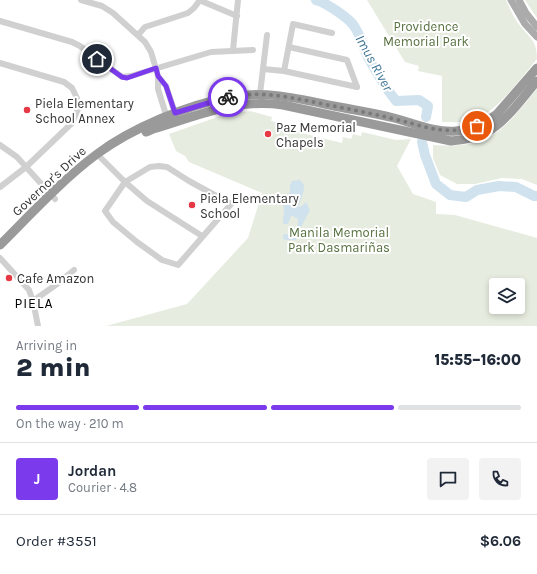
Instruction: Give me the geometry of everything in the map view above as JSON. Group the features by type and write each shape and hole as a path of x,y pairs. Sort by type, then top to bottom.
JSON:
{"highway":[{"name":"Governor's Drive","path":"436,134 469,129 491,119 537,68"},
{"name":"Governor's Drive","path":"172,119 211,101 230,97 260,94 283,95 391,118 451,141 463,140 487,132 502,120 537,81"},
{"name":"Governor's Drive","path":"0,253 14,236 53,197 79,168 99,156 131,133 172,119 224,107 261,102 283,105 382,127 414,128"},
{"name":"Governor's Drive","path":"0,245 14,236"}],"main road":[{"path":"511,0 522,21 537,37"},
{"path":"519,0 526,13 537,27"}],"street":[{"path":"82,0 102,6 138,35 148,46 152,52 158,76 158,89 172,119"},
{"path":"138,35 145,27 188,13 194,8 199,0 237,16"},
{"path":"233,50 238,0"},
{"path":"0,21 72,42 80,46 122,77 127,78 211,52 252,50"},
{"path":"284,71 293,24 332,33"},
{"path":"260,94 268,35"},
{"path":"263,69 284,71 357,87 346,60 289,47"},
{"path":"0,63 64,82 72,88 77,98 78,109 72,123 26,167 0,187"},
{"path":"0,144 17,157 53,197"},
{"path":"99,156 125,182 148,201 202,236"},
{"path":"150,167 167,167 231,204 202,236 178,265 162,260 113,222 105,211 125,182 150,167"},
{"path":"0,258 29,290 34,301 38,326"},
{"path":"34,301 74,270"}],"green space":[{"name":"Providence Memorial Park","path":"367,0 506,0 516,20 532,39 536,47 537,59 508,94 499,103 481,116 465,122 442,122 442,76 418,71 419,66 405,62"},
{"path":"525,0 537,0 537,18"},
{"path":"537,89 537,185 522,179 502,178 475,184 457,184 440,175 433,158 433,145 464,145 484,140 493,135 509,121"},
{"name":"Manila Memorial Park Dasmariñas","path":"250,111 272,117 271,121 282,123 281,128 342,143 343,137 351,139 353,134 361,136 362,132 396,140 411,139 397,166 413,194 436,202 436,214 455,215 537,238 537,326 106,326 187,304 248,238 262,193 189,162 185,156 176,151 169,134 226,114"}],"water":[{"path":"300,180 304,185 304,188 298,207 302,206 306,202 310,210 296,240 285,240 283,235 292,235 296,231 298,219 291,216 288,224 283,223 284,208 282,202 290,192 292,181"}],"waterway":[{"name":"Imus River","path":"316,0 336,11 354,26 371,63 384,85 396,101 419,100 428,106 426,117"},
{"name":"Imus River","path":"422,142 425,155 436,184 450,195 466,197 477,190 499,186 516,187 537,196"}],"way so far":[{"path":"228,97 249,94 283,95 391,118 437,130 455,131 477,126"}],"place":[{"name":"Piela Elementary School Annex","path":"27,110"},
{"name":"Paz Memorial Chapels","path":"268,134"},
{"name":"Piela Elementary School","path":"192,205"},
{"name":"Cafe Amazon","path":"9,278"}],"district":[{"name":"PIELA","path":"34,303"}],"route":[{"path":"97,59 122,77 127,78 156,68 158,76 166,86 175,113 228,97"}]}
